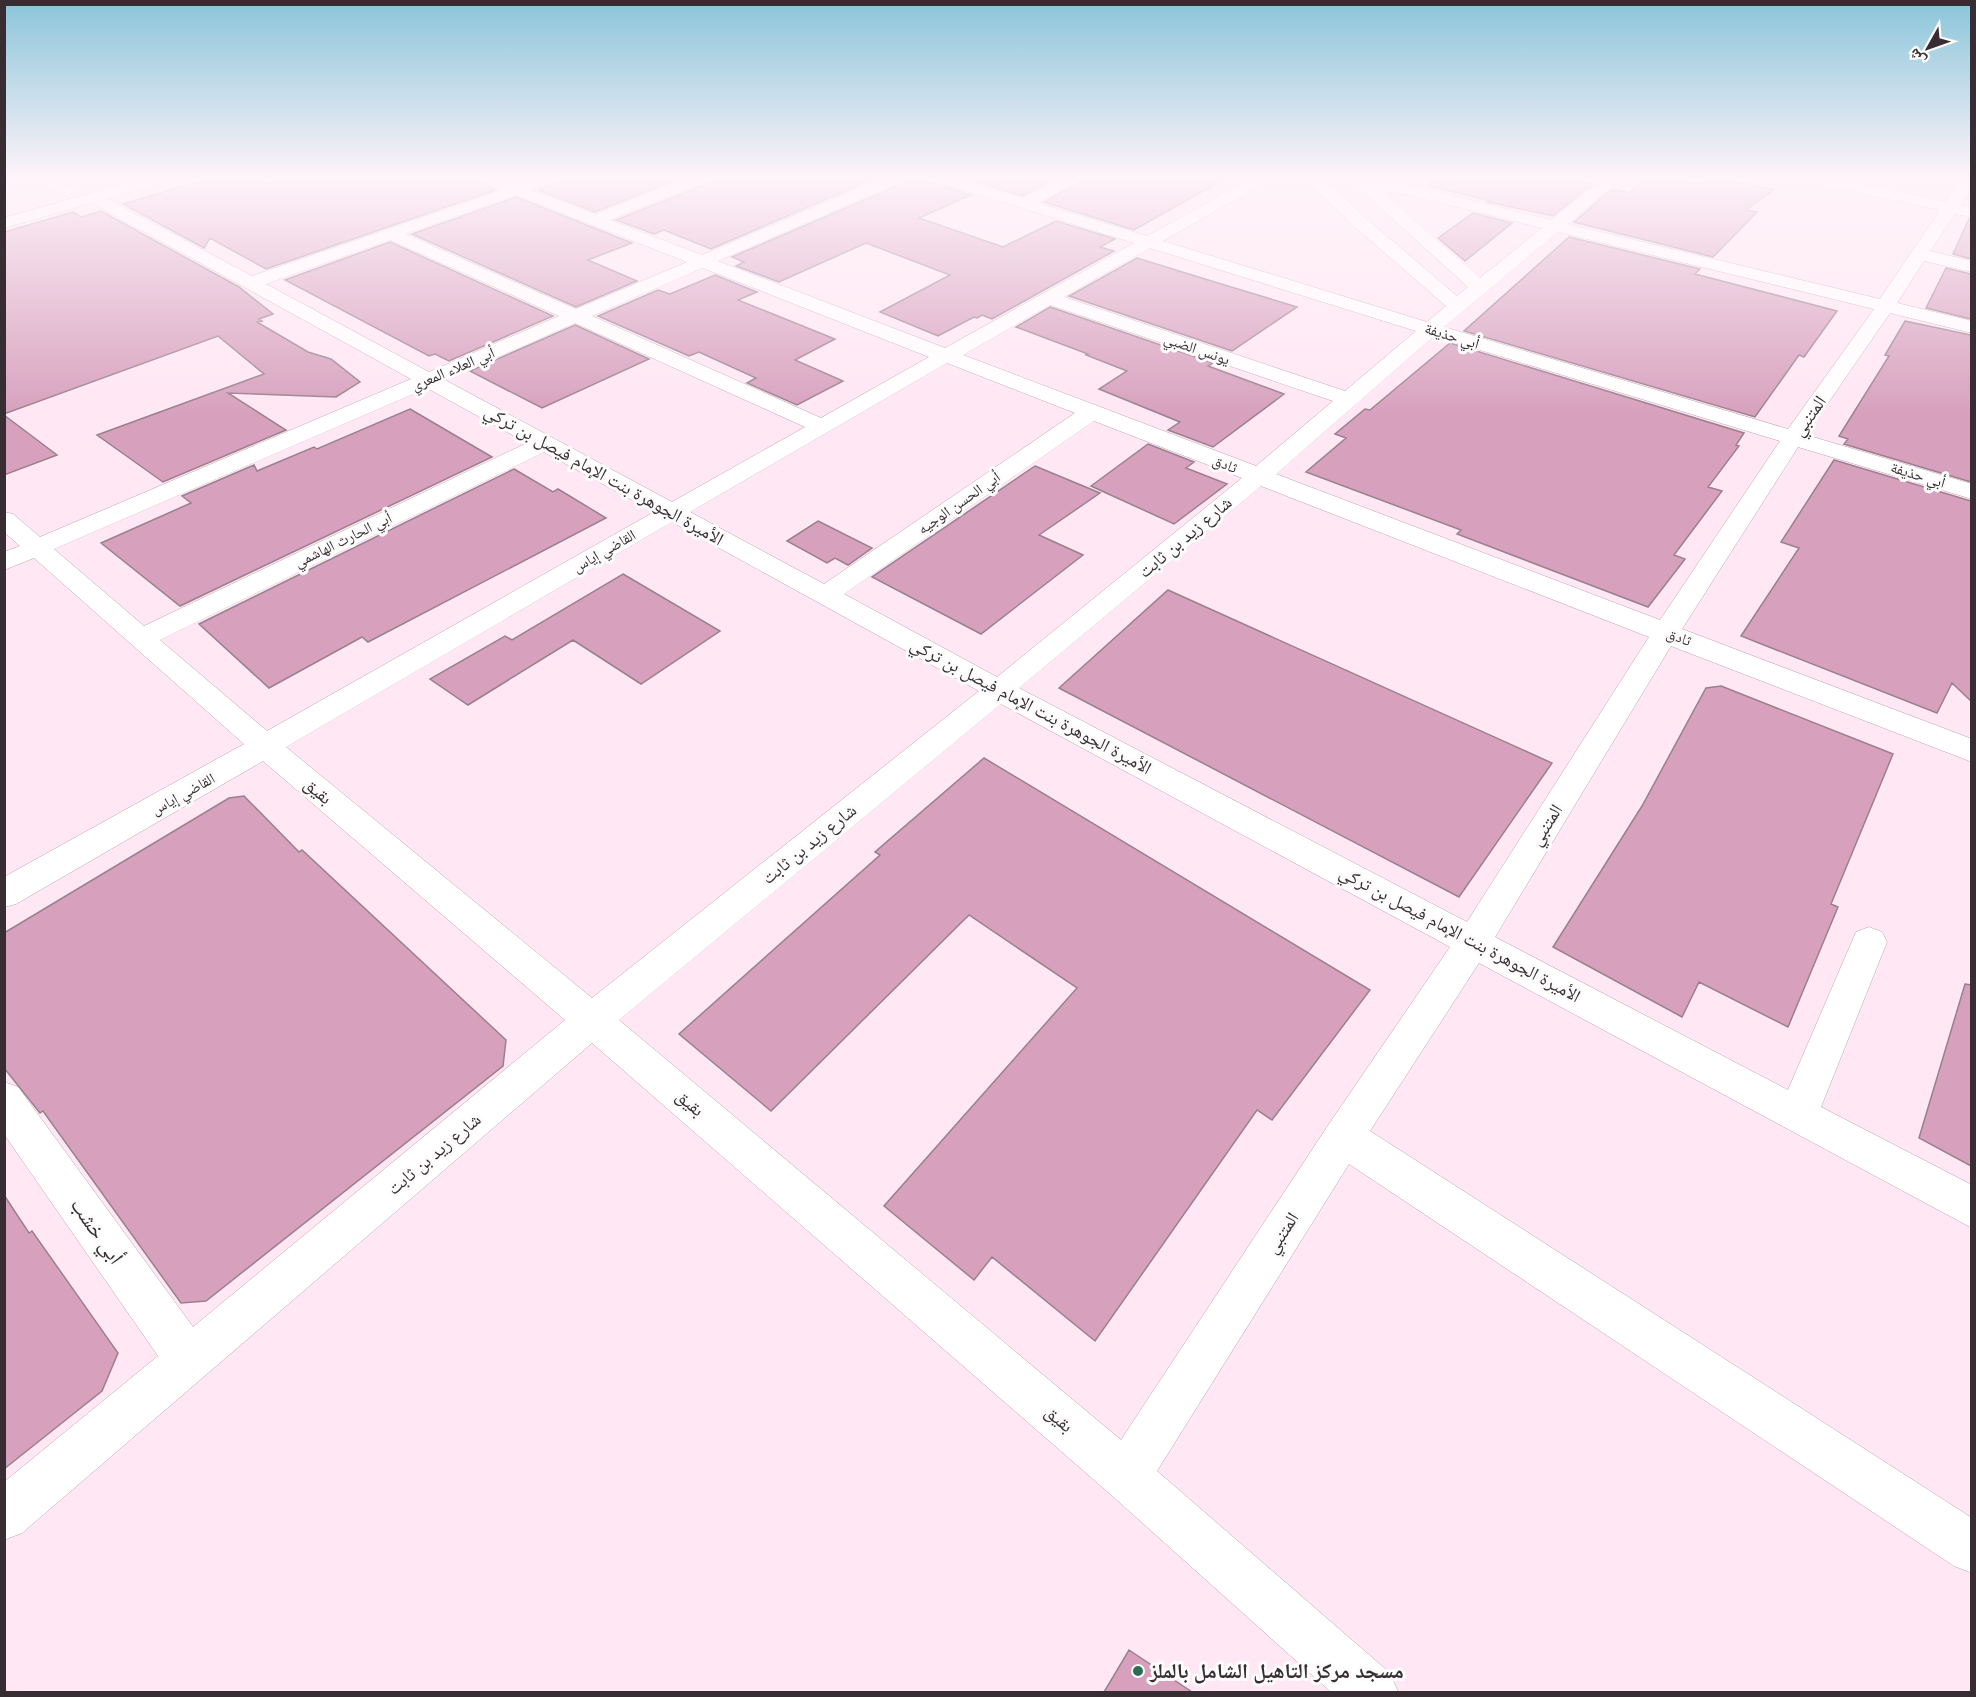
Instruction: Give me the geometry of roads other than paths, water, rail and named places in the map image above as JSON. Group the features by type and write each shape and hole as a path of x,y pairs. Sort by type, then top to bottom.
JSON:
{"street":[{"name":"الأميرة الجوهرة بنت الإمام فيصل بن تركي","path":"202,255 999,690 1474,941 1971,1208"},
{"path":"253,282 330,255"},
{"path":"438,255 821,426"},
{"name":"ثادق","path":"684,255 1971,751"},
{"name":"أبي العلاء المعري","path":"21,554 717,255"},
{"name":"القاضي إياس","path":"4,894 266,747 821,426 1126,255"},
{"name":"أبي حذيفة","path":"1188,255 1971,492"},
{"path":"1409,255 1469,297"},
{"path":"1429,255 1469,297"},
{"name":"شارع زيد بن ثابت","path":"4,1515 592,1020 1258,477 1519,255"},
{"path":"1680,255 1971,327"},
{"name":"المتنبي","path":"1126,1476 1343,1137 1474,941 1666,632 1793,438 1919,255"},
{"path":"1925,255 1971,267"},
{"name":"يونس الضبي","path":"1047,298 1348,399"},
{"name":"أبي الحسن الوجيه","path":"825,595 1092,412"},
{"name":"أبي الحارث الهاشمي","path":"142,638 544,442"},
{"name":"بقيق","path":"4,519 21,554 142,638 266,747 592,1020 1126,1476 1371,1692"},
{"path":"1798,1114 1869,942"},
{"name":"أبي خشب","path":"4,1100 189,1360"},
{"path":"1343,1137 1971,1548"}],"place":[{"name":"مسجد مركز التاهيل الشامل بالملز","path":"1138,1671"}]}
